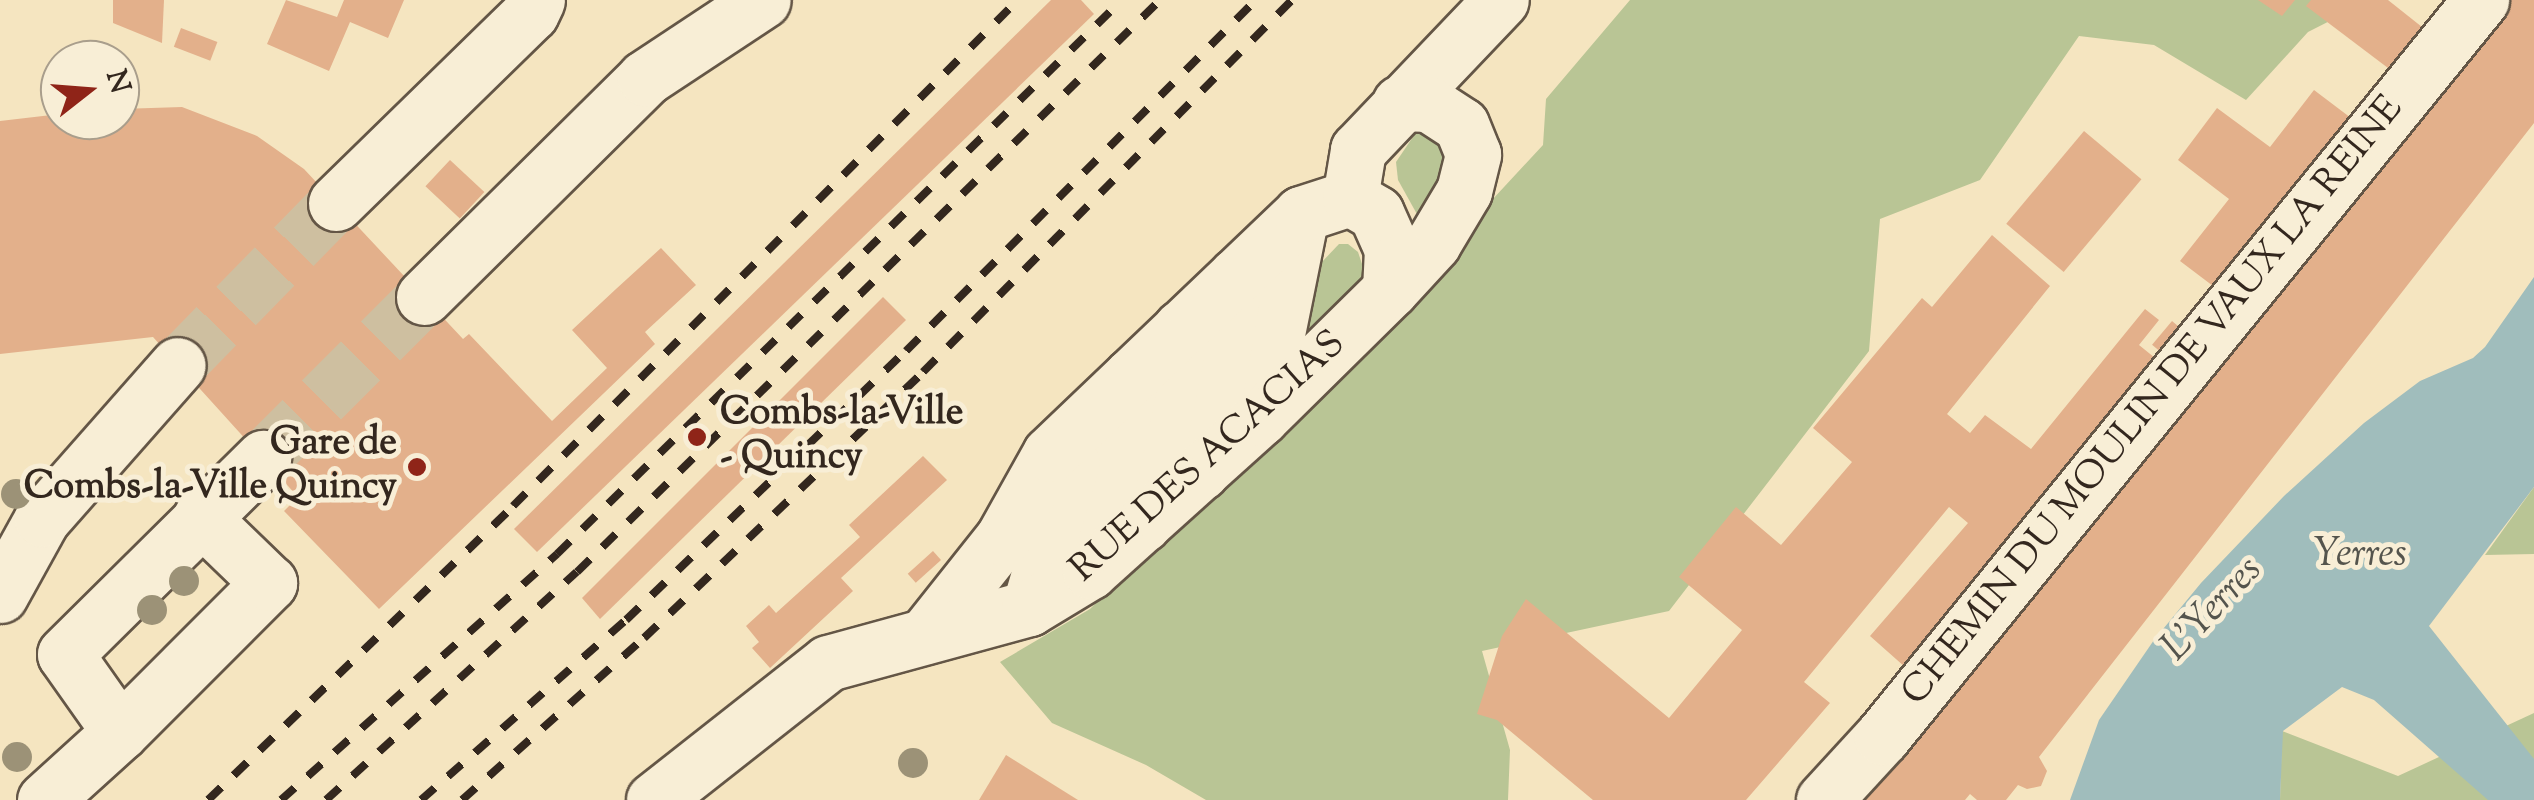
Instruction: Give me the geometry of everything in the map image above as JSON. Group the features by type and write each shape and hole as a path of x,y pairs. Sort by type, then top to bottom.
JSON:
{"street":[{"path":"336,203 531,14 538,0"},
{"path":"424,297 644,78 762,0"},
{"path":"1260,418 1325,206 1358,150 1501,0"},
{"name":"CHEMIN DU MOULIN DE VAUX LA REINE","path":"1824,800 1882,737 2480,0"},
{"name":"RUE DES ACACIAS","path":"654,800 828,663 1029,608 1090,570 1260,418 1433,243 1464,191 1473,154 1462,125 1429,104 1400,102"},
{"path":"925,636 1003,538 1050,454 1236,276 1325,206 1376,213 1392,250 1390,290"},
{"path":"1200,472 1236,276"},
{"path":"1144,524 1181,328"},
{"path":"0,595 42,519 178,364"},
{"path":"1090,570 1131,376"},
{"path":"1029,608 1085,420"},
{"path":"120,732 65,654 263,458"},
{"path":"45,800 120,732 269,583 202,517"}],"green space":[{"path":"1630,0 2371,0 2308,32 2246,100 2154,45 2079,36 1980,180 1880,219 1869,351 1669,611 1482,651 1510,750 1508,800 1206,800 1146,765 1052,723 1000,662 1090,609 1404,295 1543,145 1546,99"},
{"path":"1427,126 1452,145 1423,225 1398,180 1396,162 1417,131"},
{"path":"1339,244 1348,244 1358,252 1364,270 1353,304 1290,361 1299,309 1320,264"},
{"path":"2534,487 2534,554 2485,555"},
{"path":"2534,713 2534,800 2280,800 2282,731 2398,776"}],"water":[{"name":"Yerres","path":"2534,277 2534,487 2429,626 2534,759 2534,800 2488,800 2374,700 2342,687 2283,731 2280,800 2070,800 2099,720 2154,640 2201,583 2284,496 2364,423 2420,381 2473,358 2485,347"}],"building":[{"path":"113,0 164,0 162,43 113,23"},
{"path":"286,0 337,17 344,0 404,0 388,38 350,22 329,71 267,44"},
{"path":"1051,0 1081,0 1094,14 537,552 514,529"},
{"path":"2258,0 2295,0 2282,16"},
{"path":"2311,0 2388,0 2422,27 2388,68 2306,6"},
{"path":"2502,0 2534,0 2534,123 2039,757 2047,771 2041,786 2027,789 2018,785 2006,800 1977,800 1970,794 1965,800 1854,800 2100,515"},
{"path":"181,28 217,42 210,61 174,47"},
{"path":"2314,90 2351,118 2217,289 2180,261 2229,199 2178,160 2217,108 2270,147"},
{"path":"182,107 257,136 304,169 463,339 469,334 552,421 607,368 572,330 661,248 696,285 645,332 655,344 379,609 284,511 298,497 153,337 0,354 0,121 40,116 40,140 140,140 140,108"},
{"path":"2084,131 2141,179 2064,272 2006,224"},
{"path":"450,160 484,192 460,218 425,186"},
{"path":"1992,235 2050,286 1947,414 1970,433 1985,415 2031,449 2145,309 2159,320 2139,345 2160,362 1905,667 1870,636 1968,523 1949,507 1804,682 1830,703 1746,800 1593,800 1497,720 1477,714 1502,636 1526,599 1669,718 1742,630 1679,577 1736,507 1781,545 1852,462 1813,428 1922,298 1932,307"},
{"path":"883,297 906,320 600,619 582,598"},
{"path":"2172,321 2184,331 2164,355 2152,345"},
{"path":"923,456 947,480 841,578 853,591 770,668 752,648 759,642 746,626 769,605 776,613 860,537 849,525"},
{"path":"933,551 941,560 916,583 908,574"},
{"path":"1006,755 1078,800 979,800"}],"tunnel":[{"path":"178,365 336,203"},
{"path":"263,458 424,297"}],"railway":[{"path":"208,800 513,506 1018,0"},
{"path":"281,800 557,554 1122,0"},
{"path":"326,800 577,572 1160,0"},
{"path":"421,800 626,620 906,351 1256,0"},
{"path":"462,800 644,638 923,372 1292,0"}],"place":[{"name":"Combs-la-Ville - Quincy","path":"697,437"},
{"name":"Gare de Combs-la-Ville Quincy","path":"417,467"}],"water label":[{"name":"L'Yerres","path":"2213,610"}]}
